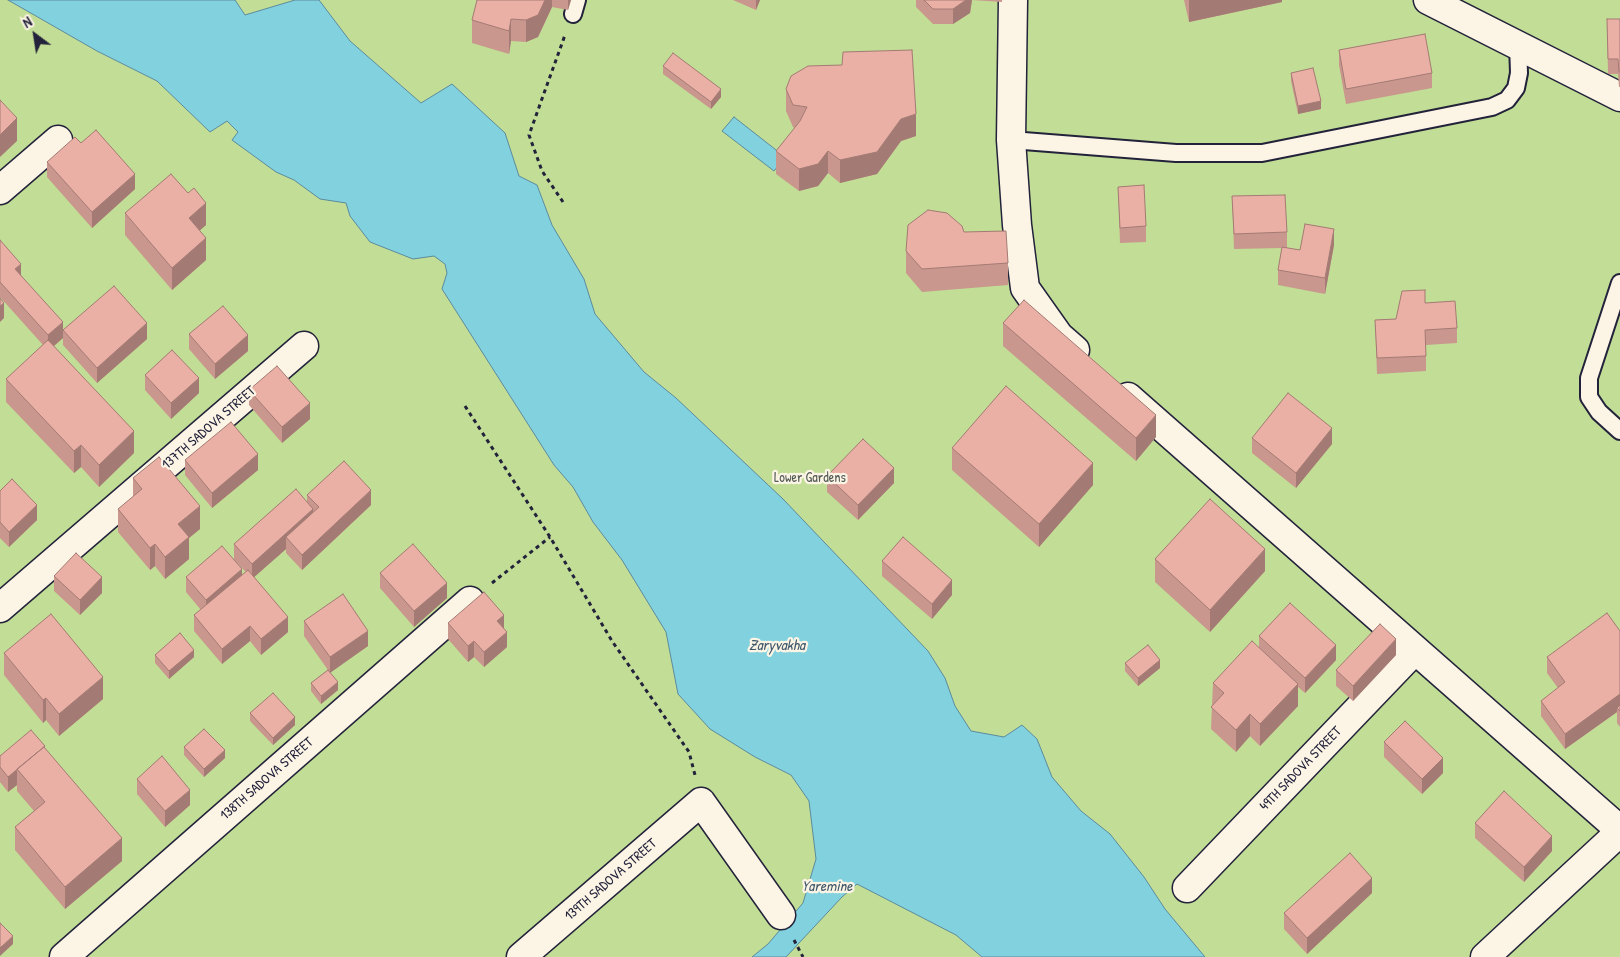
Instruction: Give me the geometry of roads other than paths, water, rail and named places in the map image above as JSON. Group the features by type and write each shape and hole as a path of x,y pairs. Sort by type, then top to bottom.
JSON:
{"street":[{"path":"1013,0 1011,140 1017,226 1025,288 1059,336 1620,831 1485,957"},
{"path":"1428,0 1620,97"},
{"path":"0,190 58,140"},
{"name":"137TH SADOVA STREET","path":"0,608 304,346"},
{"name":"138TH SADOVA STREET","path":"64,957 470,601"},
{"name":"49TH SADOVA STREET","path":"1187,888 1415,650"},
{"name":"139TH SADOVA STREET","path":"521,957 701,802 781,915"}],"lane":[{"path":"1011,140 1176,153 1262,153 1492,107 1507,100 1516,88 1519,73 1518,44"},
{"path":"1620,284 1589,378 1589,397 1599,412 1620,431"}],"water":[{"name":"Zaryvakha","path":"8,0 235,0 245,15 295,0 319,0 350,41 421,103 452,84 505,133 519,176 537,185 552,225 584,279 595,314 644,372 676,398 783,499 928,651 945,678 955,706 971,731 1004,737 1022,725 1037,739 1052,777 1081,811 1110,834 1144,877 1165,909 1205,957 982,957 956,935 857,884 842,897 786,957 752,957 768,944 803,903 816,859 809,801 791,775 755,757 710,729 678,694 666,632 622,560 593,522 573,487 554,465 442,289 447,273 445,264 434,256 413,259 370,242 350,216 346,203 320,199 294,180 276,172 232,140 238,132 227,121 210,132 157,81 97,51"},
{"path":"734,117 785,157 774,171 722,131"}],"park label":[{"name":"Lower Gardens","path":"810,478"}],"water label":[{"name":"Yaremine","path":"827,887"}]}
